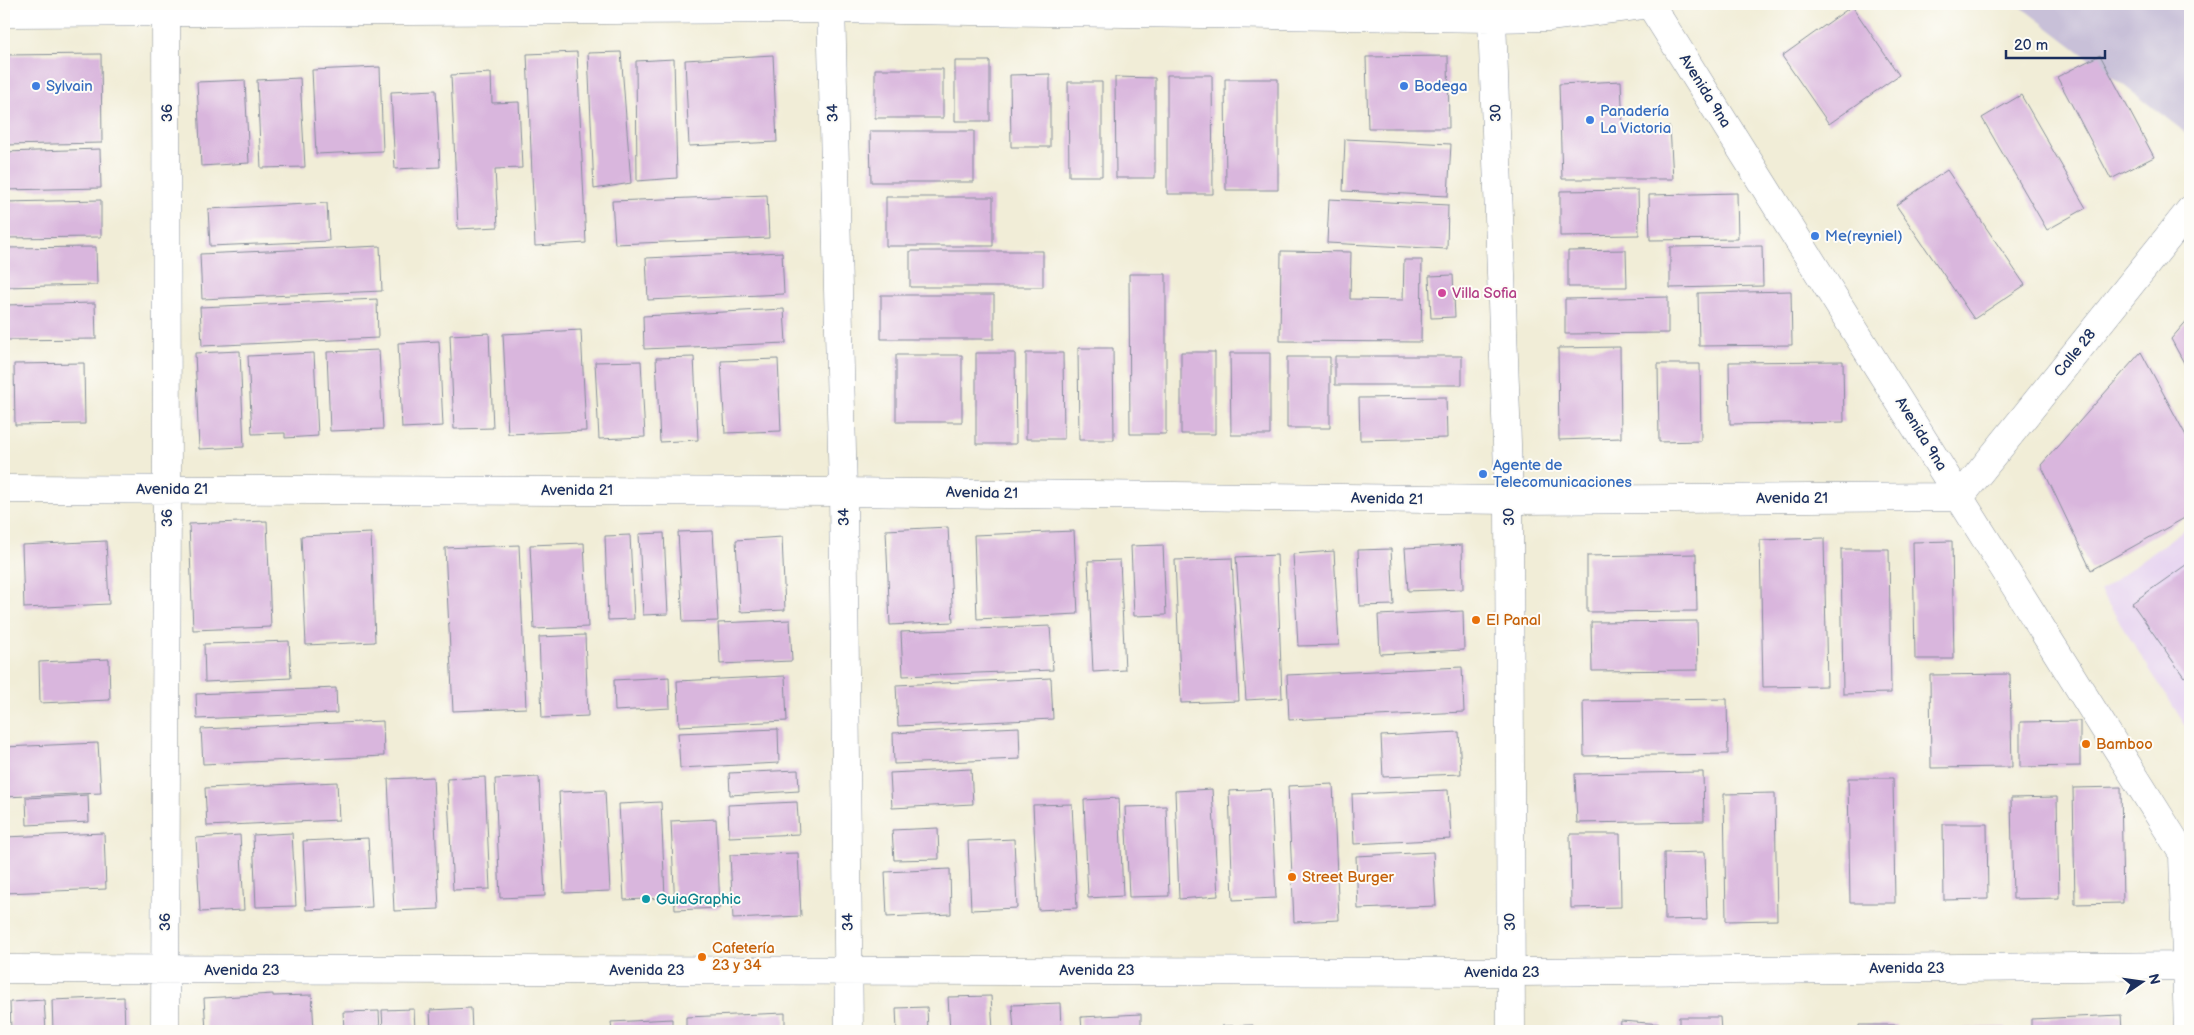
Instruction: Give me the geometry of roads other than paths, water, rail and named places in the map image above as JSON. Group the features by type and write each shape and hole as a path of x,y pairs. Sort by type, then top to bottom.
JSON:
{"street":[{"path":"1645,4 1650,4"},
{"path":"4,13 166,8 831,7 1493,11 1549,17 1650,4"},
{"name":"Avenida 9na","path":"1650,4 2187,859"},
{"name":"34","path":"831,7 843,492 849,970 848,1031"},
{"name":"36","path":"165,1031 166,8"},
{"name":"30","path":"1493,11 1509,500 1511,1031"},
{"name":"Calle 28","path":"1960,497 2190,210"},
{"name":"Avenida 21","path":"4,489 843,492 1509,500 1960,497"},
{"path":"2187,859 2189,1022"},
{"name":"Avenida 23","path":"4,969 1511,972 2189,966"}],"place":[{"name":"Sylvain","path":"36,86"},
{"name":"Bodega","path":"1404,86"},
{"name":"Panadería La Victoria","path":"1590,120"},
{"name":"Me(reyniel)","path":"1815,236"},
{"name":"Villa Sofia","path":"1442,293"},
{"name":"Agente de Telecomunicaciones","path":"1483,474"},
{"name":"El Panal","path":"1476,620"},
{"name":"Bamboo","path":"2086,744"},
{"name":"Street Burger","path":"1292,877"},
{"name":"GuiaGraphic","path":"646,899"},
{"name":"Cafetería 23 y 34","path":"702,957"}]}
